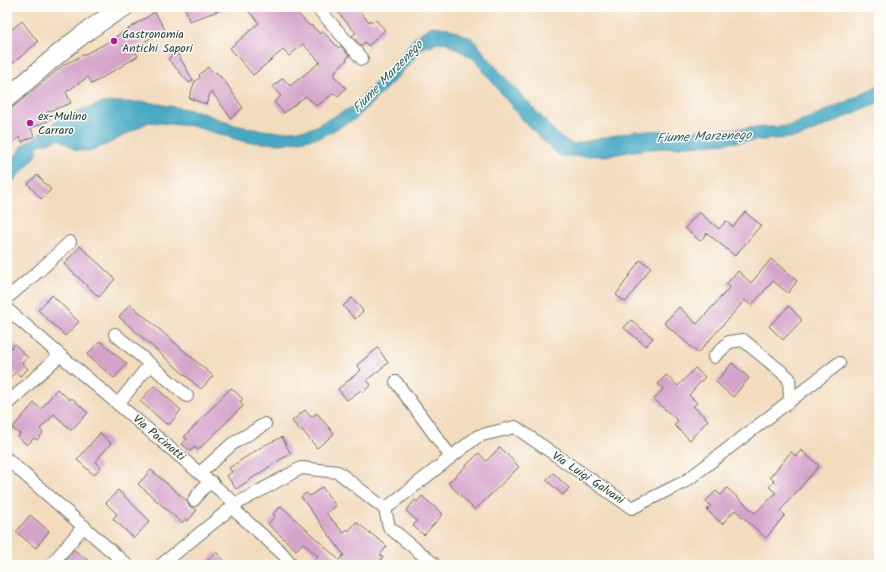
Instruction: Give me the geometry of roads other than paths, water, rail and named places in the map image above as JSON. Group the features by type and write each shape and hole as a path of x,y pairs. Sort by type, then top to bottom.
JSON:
{"main road":[{"path":"7,98 78,38 101,21 125,7"}],"street":[{"path":"317,7 362,59"},
{"path":"7,298 70,242"},
{"name":"Via Pacinotti","path":"7,309 212,482 292,565"},
{"path":"115,334 187,396"},
{"path":"714,357 729,342 743,340 789,378 790,400"},
{"path":"7,404 60,355"},
{"name":"Via Luigi Galvani","path":"385,509 478,436 515,427 632,508 686,481 838,363"},
{"path":"118,404 150,364"},
{"path":"396,382 451,457"},
{"path":"200,473 232,444 265,424"},
{"path":"7,459 127,565"},
{"path":"161,565 234,505 301,468 338,472 385,509 389,527 435,565"},
{"path":"194,500 203,488 212,482"},
{"path":"51,565 84,526"}],"water":[{"name":"Fiume Marzenego","path":"431,26 448,28 473,39 500,72 561,138 573,144 635,131 712,130 790,126 845,102 879,85 879,102 800,137 641,150 604,156 559,156 524,122 474,59 444,42 424,47 394,81 357,118 321,137 282,144 246,142 192,126 149,122 108,144 89,151 75,150 60,139 37,146 37,155 7,188 7,166 25,143 40,135 40,132 54,126 53,123 67,114 103,103 147,102 197,111 234,125 254,129 280,132 310,129 352,107 391,66 415,37"}],"place":[{"name":"Gastronomia Antichi Sapori","path":"114,41"},
{"name":"ex-Mulino Carraro","path":"30,123"}]}
